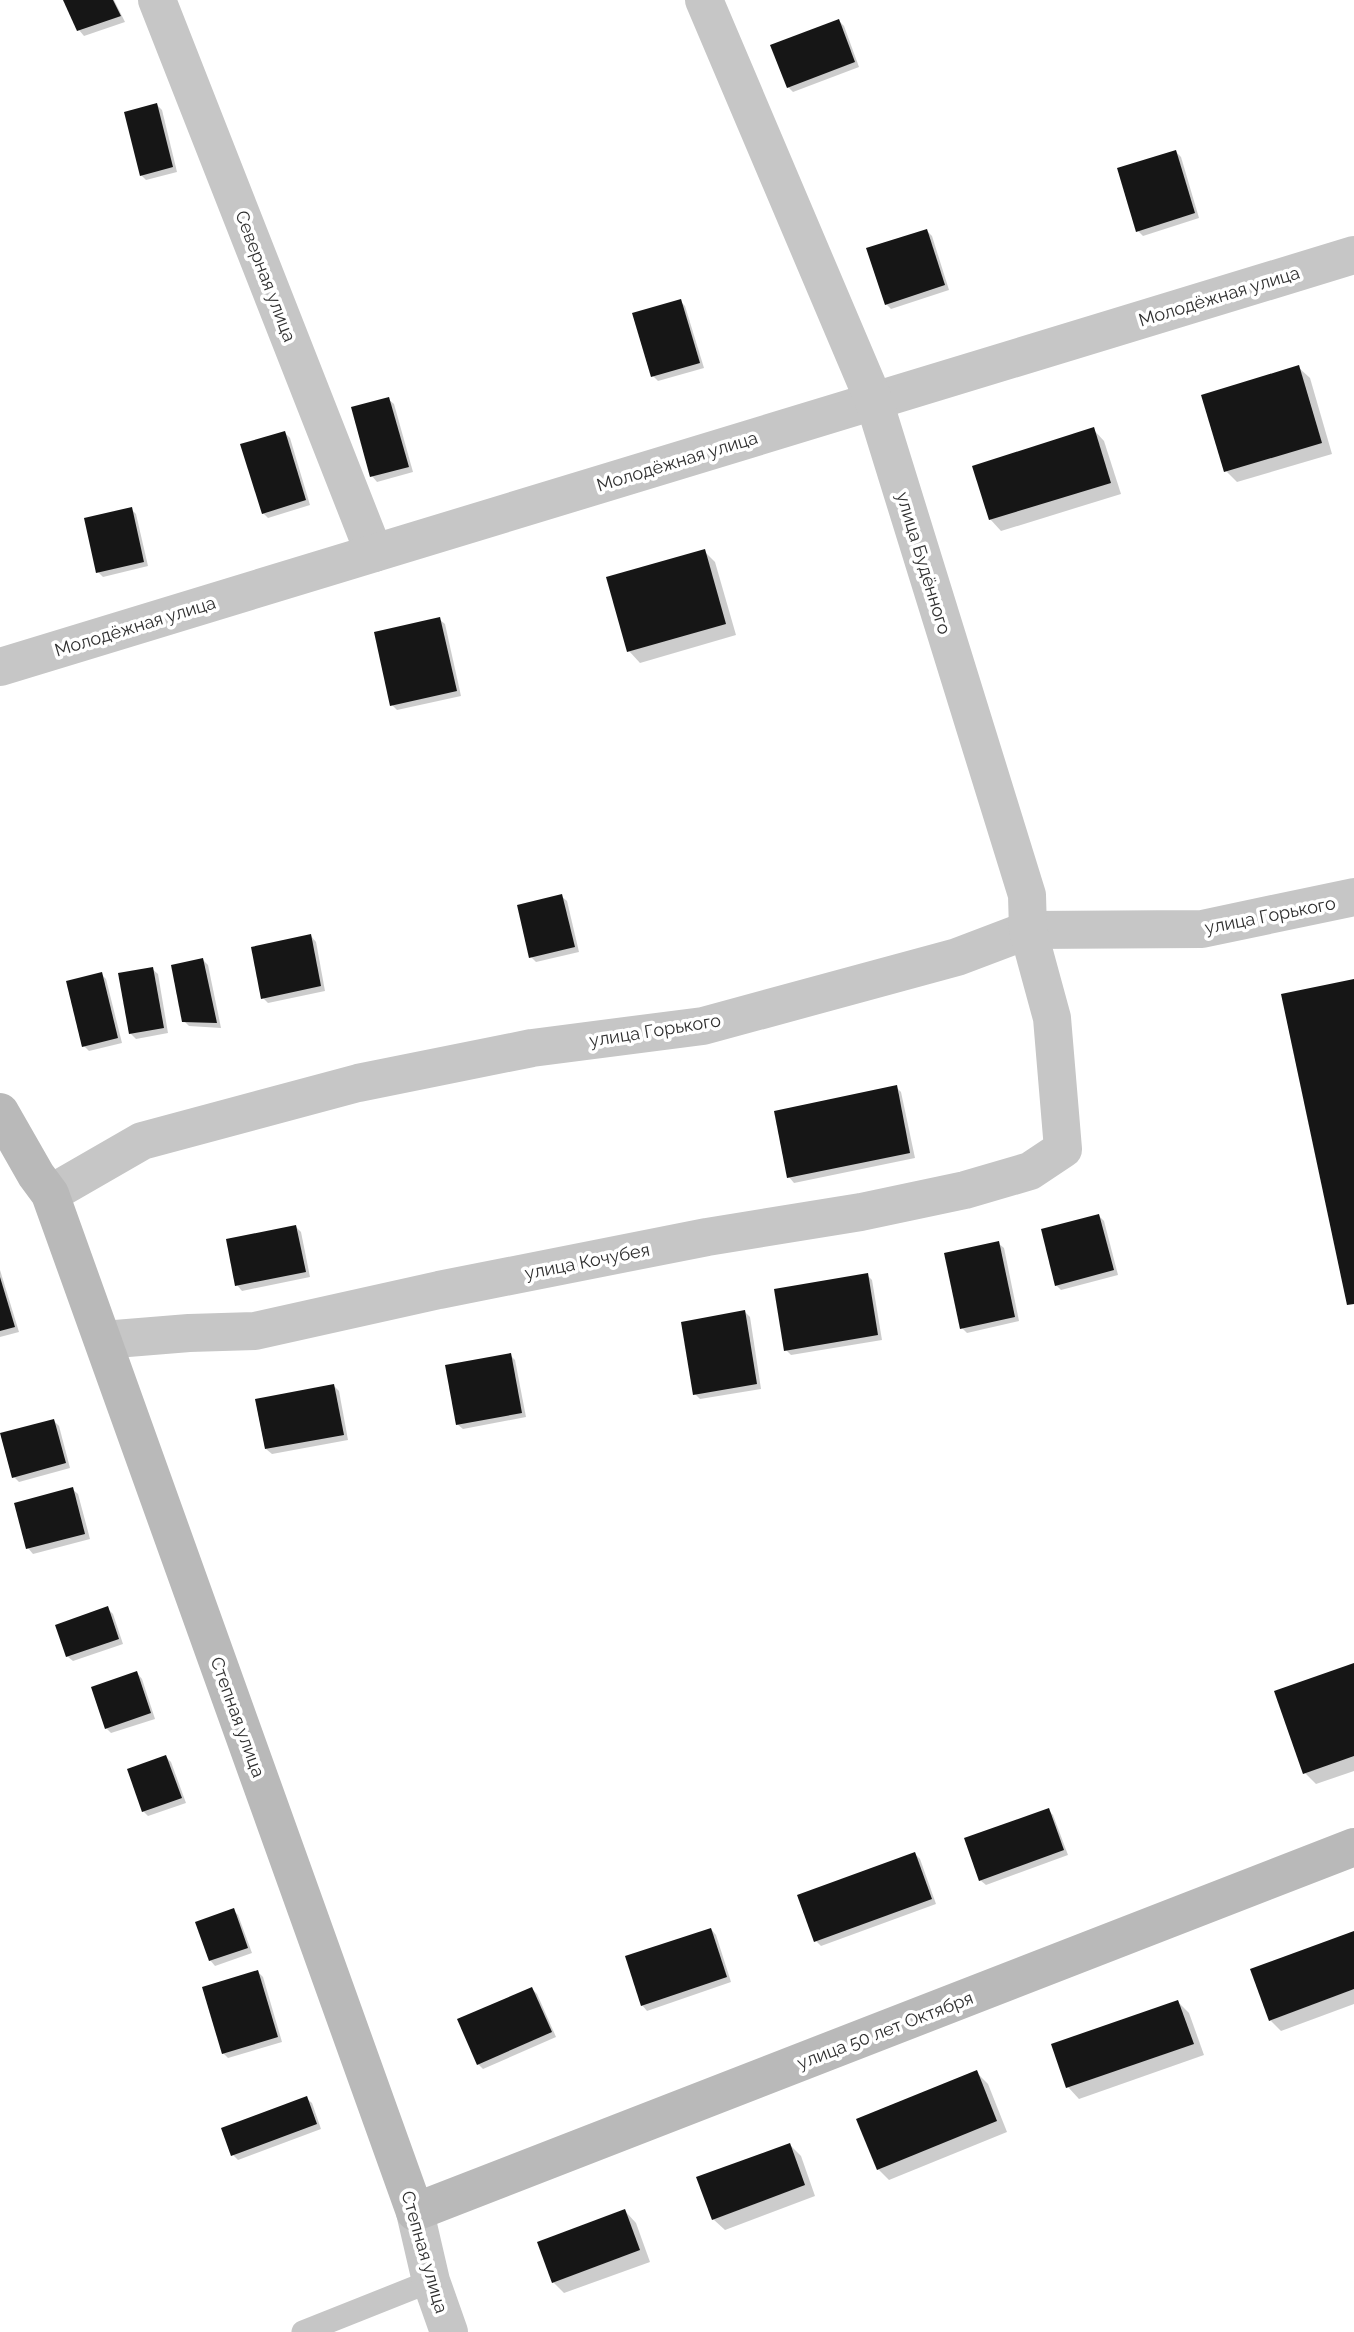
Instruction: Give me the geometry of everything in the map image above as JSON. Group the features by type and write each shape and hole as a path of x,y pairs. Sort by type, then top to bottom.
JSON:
{"street":[{"name":"Северная улица","path":"157,0 374,553"},
{"name":"улица Будённого","path":"704,0 874,401 1027,895 1028,930 1052,1018 1063,1149"},
{"name":"Молодёжная улица","path":"0,667 1354,255"},
{"name":"улица Горького","path":"50,1194 142,1141 346,1086 532,1048 703,1026 957,957 1028,930 1202,929 1354,897"},
{"name":"Степная улица","path":"0,1112 50,1194 415,2212 431,2281 449,2332"},
{"name":"улица Кочубея","path":"103,1340 255,1331 439,1290 666,1245 861,1212 965,1190 1030,1171 1063,1149"},
{"name":"улица 50 лет Октября","path":"415,2212 1354,1847"}],"lane":[{"path":"303,2332 431,2281"}],"building":[{"path":"63,0 113,0 121,16 77,31"},
{"path":"839,19 855,62 787,88 770,45"},
{"path":"157,103 173,167 140,176 124,112"},
{"path":"1176,150 1195,213 1136,232 1117,168"},
{"path":"927,229 945,285 885,305 866,248"},
{"path":"681,299 700,363 651,377 632,313"},
{"path":"1299,365 1322,443 1224,472 1201,395"},
{"path":"389,397 409,467 370,477 351,407"},
{"path":"1094,427 1111,483 989,520 972,466"},
{"path":"285,431 306,500 262,514 240,444"},
{"path":"132,507 144,562 96,573 84,518"},
{"path":"705,549 726,624 627,652 606,577"},
{"path":"440,617 457,691 390,706 374,632"},
{"path":"562,894 575,947 529,958 517,905"},
{"path":"311,934 321,986 261,999 251,947"},
{"path":"203,958 217,1023 182,1022 171,965"},
{"path":"153,967 164,1028 129,1034 118,973"},
{"path":"102,972 118,1038 82,1047 66,981"},
{"path":"1354,979 1354,1304 1347,1305 1281,994"},
{"path":"897,1085 910,1153 787,1178 774,1111"},
{"path":"1099,1214 1114,1270 1055,1286 1041,1229"},
{"path":"296,1225 306,1272 235,1286 226,1239"},
{"path":"999,1241 1015,1317 960,1329 944,1253"},
{"path":"868,1273 878,1335 784,1351 774,1289"},
{"path":"0,1277 15,1327 0,1331"},
{"path":"745,1310 757,1384 693,1395 681,1322"},
{"path":"511,1353 522,1413 456,1425 445,1365"},
{"path":"334,1384 344,1435 265,1449 255,1399"},
{"path":"54,1419 66,1463 12,1478 0,1433"},
{"path":"73,1487 85,1534 26,1549 14,1503"},
{"path":"108,1606 119,1639 66,1657 55,1625"},
{"path":"1354,1663 1354,1756 1303,1774 1274,1691"},
{"path":"137,1671 151,1713 105,1729 91,1687"},
{"path":"166,1755 182,1798 142,1812 127,1769"},
{"path":"1049,1808 1064,1850 979,1881 964,1838"},
{"path":"915,1852 932,1899 814,1942 797,1895"},
{"path":"234,1908 248,1948 209,1961 195,1922"},
{"path":"711,1928 727,1977 641,2006 625,1956"},
{"path":"1354,1931 1354,1989 1269,2021 1250,1969"},
{"path":"258,1970 278,2037 222,2054 202,1987"},
{"path":"532,1987 552,2032 477,2065 457,2019"},
{"path":"1178,2000 1194,2044 1066,2088 1051,2044"},
{"path":"977,2070 997,2121 877,2170 856,2119"},
{"path":"307,2096 317,2124 231,2156 221,2128"},
{"path":"790,2143 805,2185 712,2220 696,2177"},
{"path":"625,2209 640,2250 552,2283 537,2242"}]}
